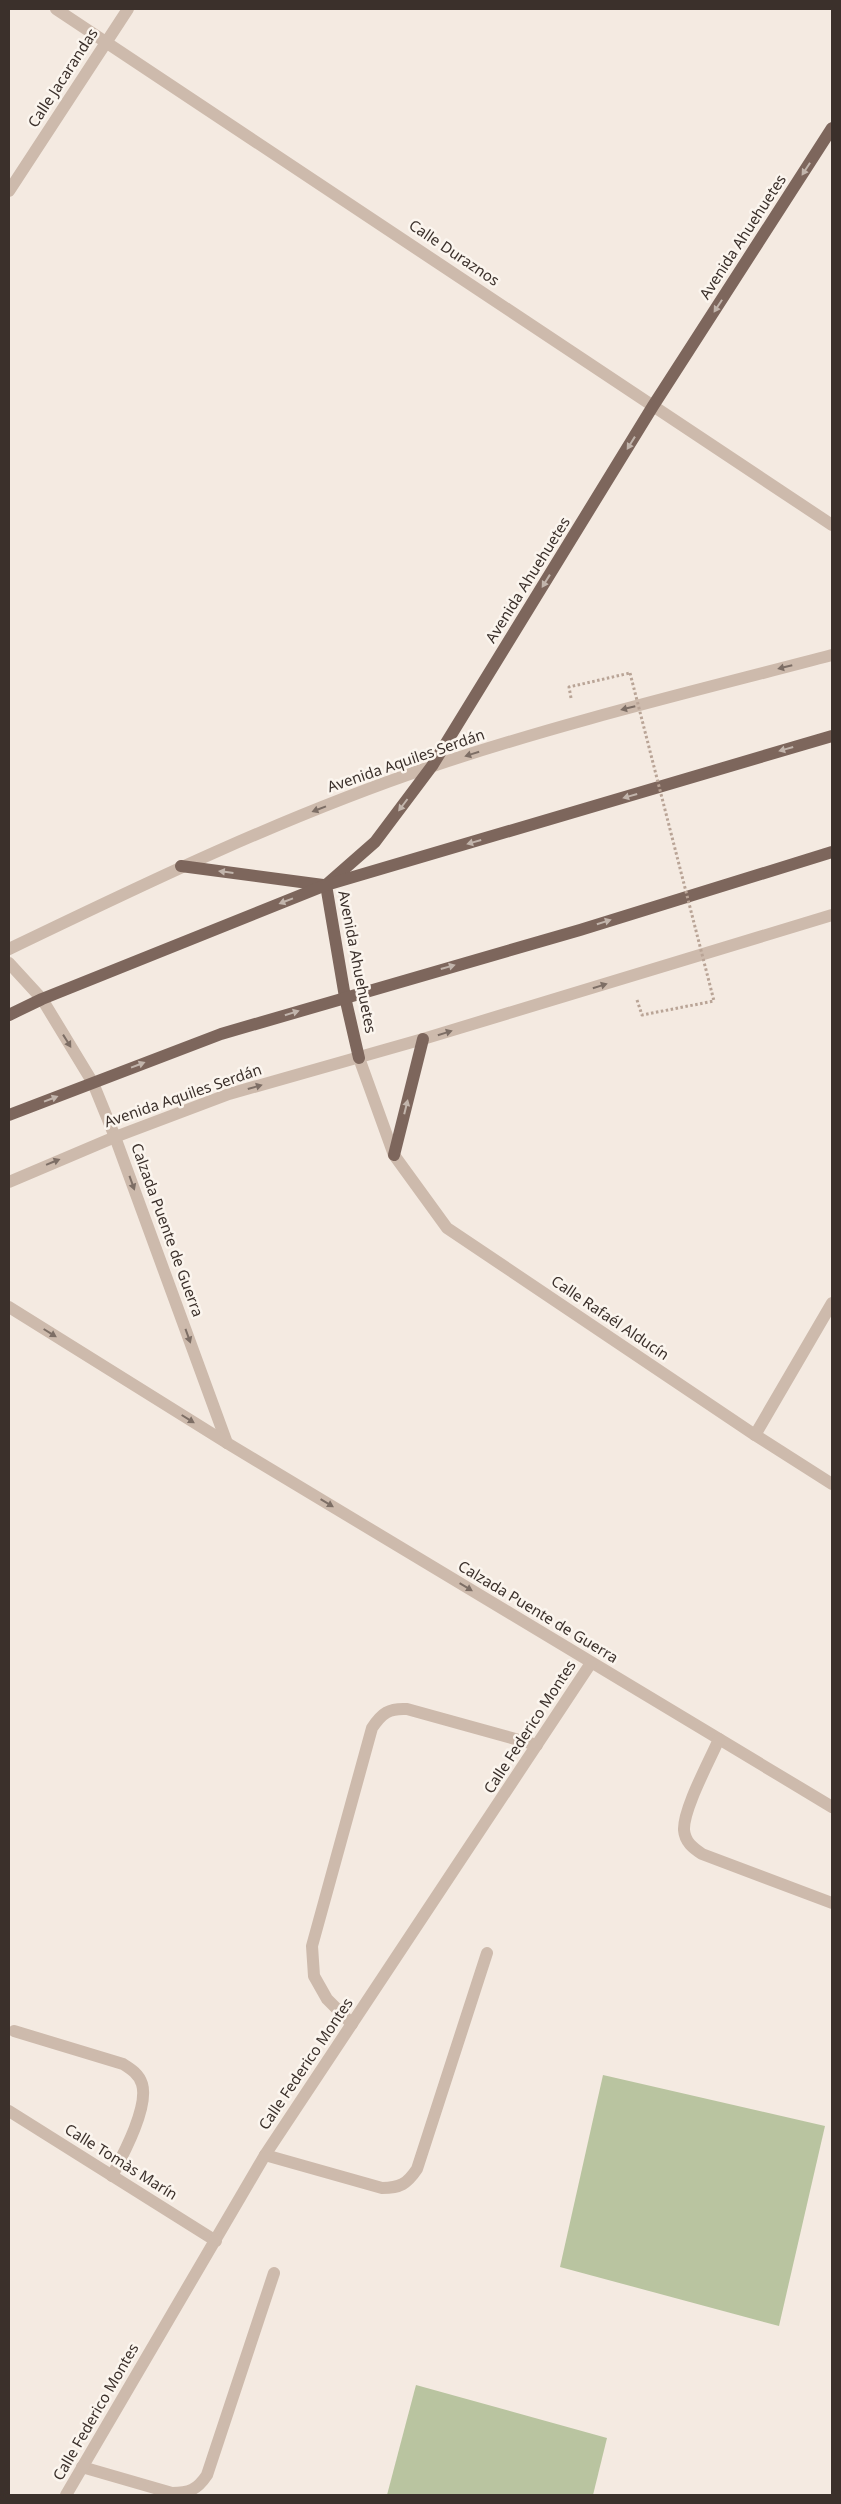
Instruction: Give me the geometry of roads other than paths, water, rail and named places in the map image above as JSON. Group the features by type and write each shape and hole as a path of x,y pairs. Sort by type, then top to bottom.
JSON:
{"main road":[{"name":"Avenida Ahuehuetes","path":"358,1058 344,997 326,885 375,842 432,766 653,406 832,128"},
{"path":"9,1015 326,885 832,736"},
{"path":"9,1115 221,1034 580,930 832,852"},
{"path":"181,866 326,885"},
{"path":"394,1155 423,1039"}],"street":[{"name":"Calle Duraznos","path":"56,9 832,525"},
{"name":"Calle Jacarandas","path":"9,191 128,9"},
{"name":"Avenida Aquiles Serdán","path":"9,948 181,866 294,818 432,766 576,721 832,655"},
{"name":"Avenida Aquiles Serdán","path":"9,1182 115,1137 228,1094 423,1039 832,915"},
{"name":"Calzada Puente de Guerra","path":"9,963 42,1000 93,1083 115,1137 228,1443"},
{"name":"Calle Rafaél Alducín","path":"358,1058 394,1155 446,1228 755,1435 832,1484"},
{"path":"755,1435 832,1303"},
{"name":"Calzada Puente de Guerra","path":"9,1307 228,1443 832,1807"},
{"name":"Calle Federico Montes","path":"66,2495 265,2155 591,1663"},
{"path":"352,2024 327,1999 314,1976 312,1946 372,1728 380,1715 393,1708 407,1709 537,1745"},
{"path":"719,1739 686,1817 684,1832 690,1846 702,1854 832,1903"},
{"path":"265,2155 382,2188 396,2188 409,2181 417,2169 487,1953"},
{"path":"14,2031 123,2064 135,2072 142,2084 142,2098 133,2135 112,2176"},
{"name":"Calle Tomàs Marín","path":"9,2111 216,2241"},
{"path":"82,2467 172,2494 186,2493 199,2487 207,2475 274,2273"}]}
